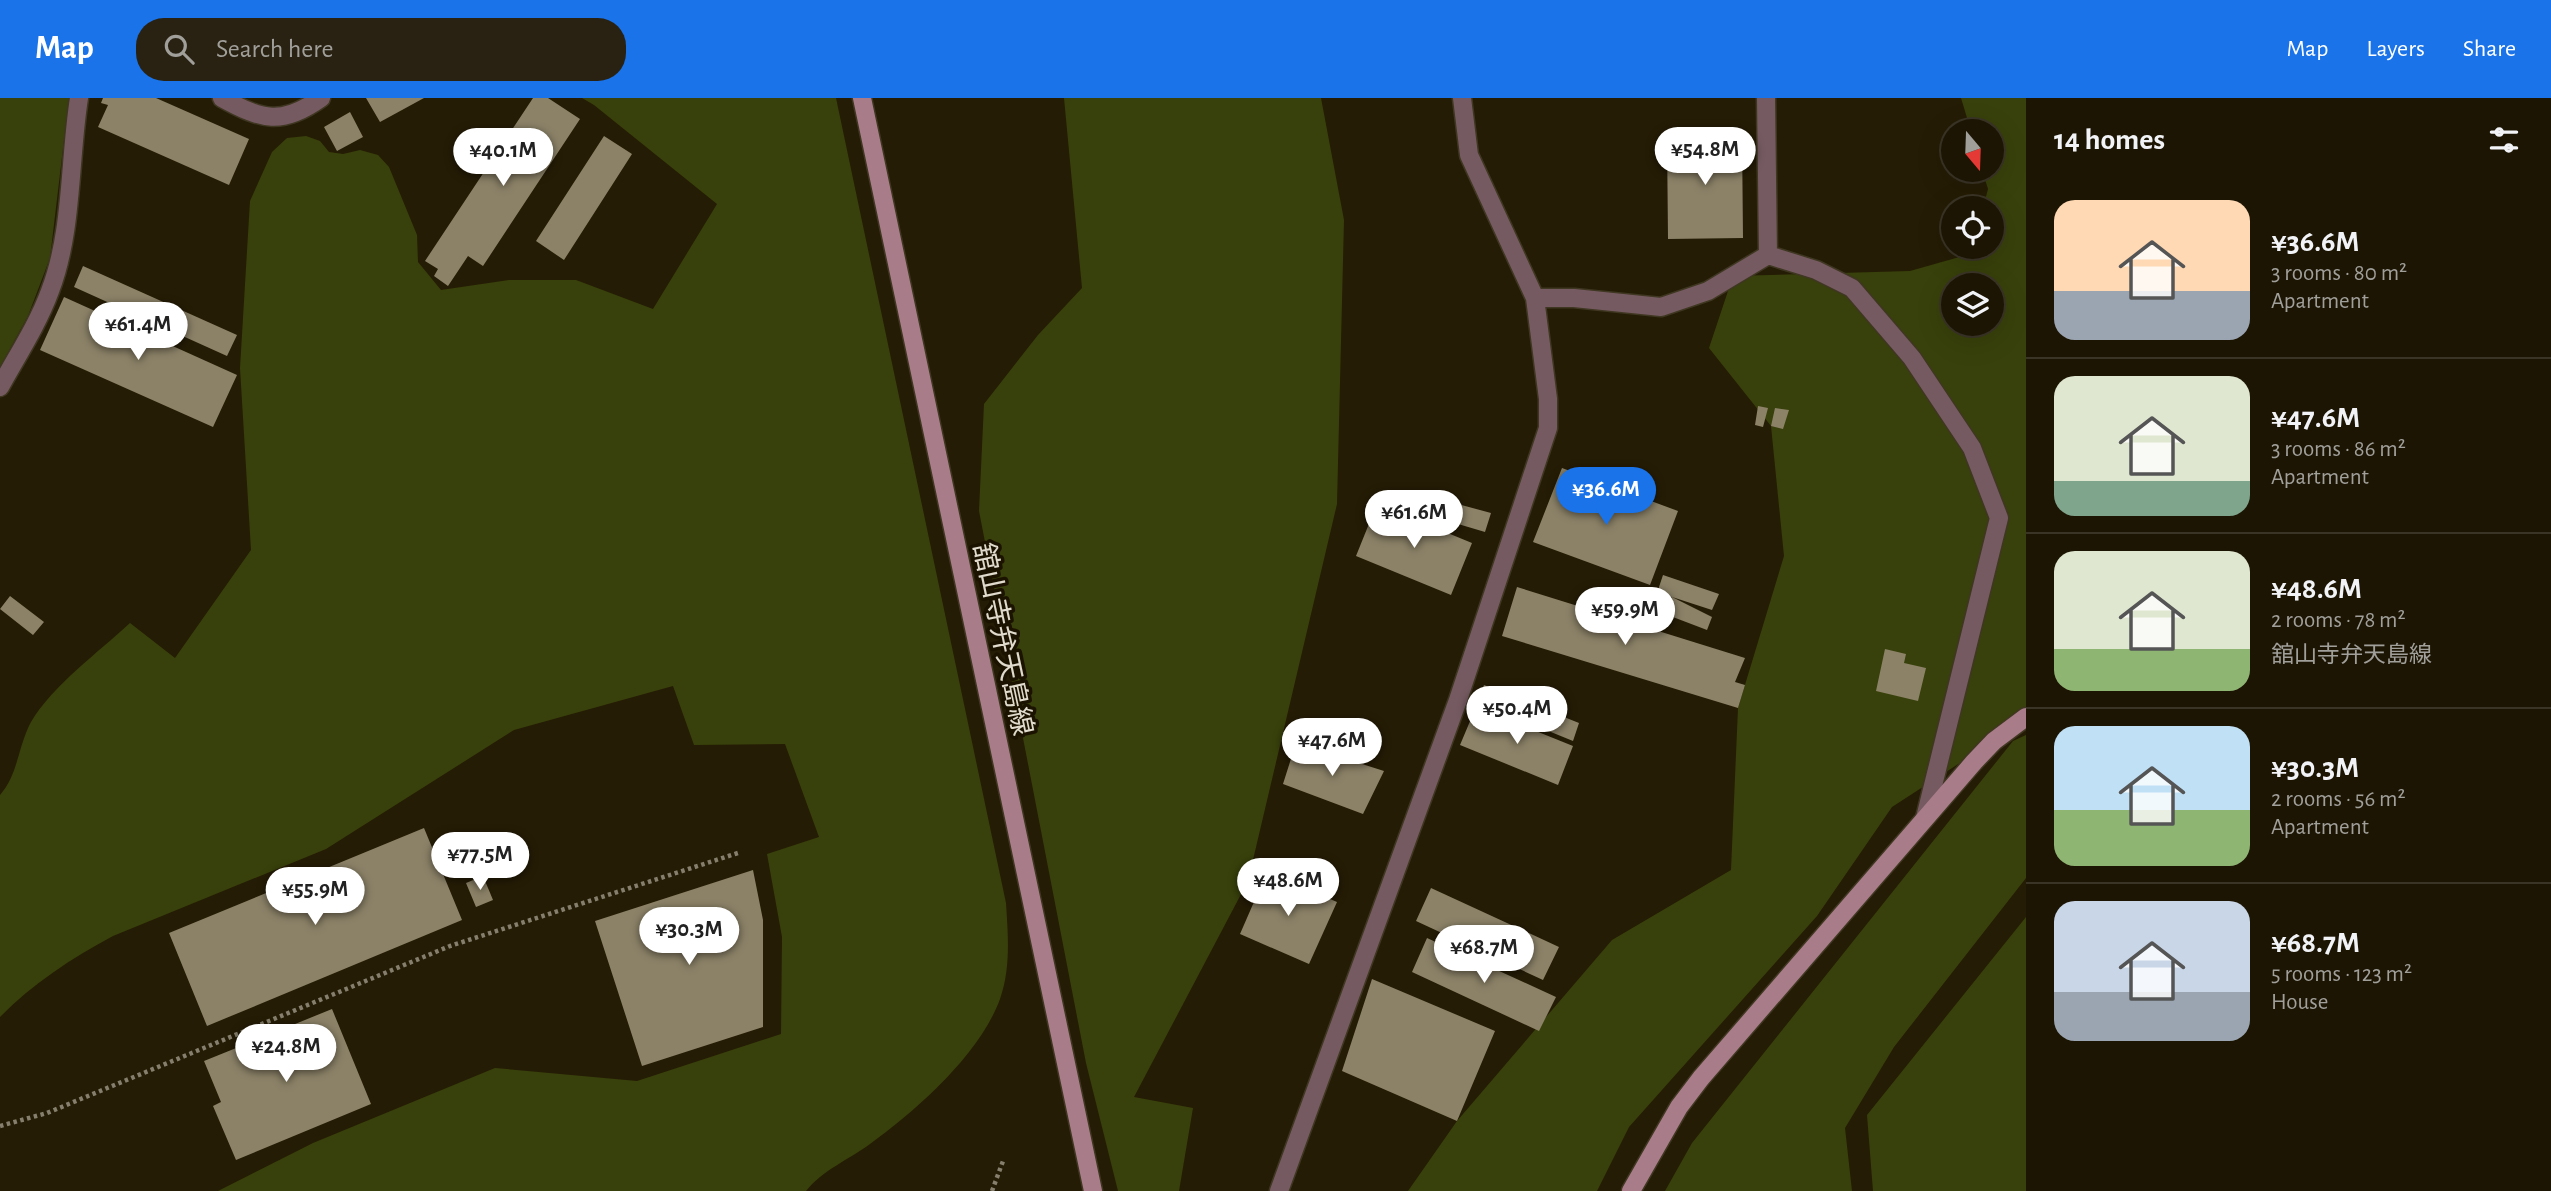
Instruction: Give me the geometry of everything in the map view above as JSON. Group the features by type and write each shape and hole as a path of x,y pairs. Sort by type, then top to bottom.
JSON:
{"main road":[{"name":"舘山寺弁天島線","path":"862,98 1093,1191"},
{"path":"1630,1191 1679,1107 1701,1078 1994,741 2026,717"}],"street":[{"path":"0,387 46,300 59,259 79,98"},
{"path":"222,98 245,111 266,118 288,117 321,98"},
{"path":"1279,1191 1458,700 1538,466 1548,428 1548,399 1535,298 1469,155 1462,98"},
{"path":"1766,98 1768,255"},
{"path":"1535,298 1574,298 1661,307 1708,291 1768,255 1816,270 1852,288 1912,358 1972,448 1999,517 1925,818"}],"path":[{"path":"0,1126 47,1113 450,946 741,852"},
{"path":"992,1191 1003,1161"}],"green space":[{"path":"0,98 69,98 50,258 28,316 0,367"},
{"path":"582,98 836,98 1006,903 1007,963 1000,999 978,1040 927,1098 862,1150 828,1171 806,1191 218,1191 313,1143 495,1068 637,1081 781,1034 782,937 767,854 819,837 785,744 694,745 673,686 514,730 326,849 98,944 39,983 0,1017 0,795 11,779 31,722 64,682 130,623 175,658 251,550 240,368 250,201 272,152 287,138 306,136 320,141 329,152 343,154 360,150 378,155 389,167 417,235 418,262 441,290 509,280 576,280 653,309 717,204"},
{"path":"1064,98 1321,98 1344,220 1337,504 1248,881 1134,1097 1193,1108 1179,1191 1118,1191 1086,1063 979,511 984,404 1038,335 1082,288"},
{"path":"1961,98 2026,98 2026,720 1892,807 1817,916 1629,1127 1597,1191 1408,1191 1457,1121 1612,940 1731,870 1738,708 1784,556 1771,426 1709,348 1733,276 1910,271 1952,259 2004,259 2004,196 1986,196 1986,182 2004,182 2004,119 1967,119"},
{"path":"2026,735 2026,878 1894,1047 1845,1128 1852,1191 1665,1191 1692,1143 2013,741"},
{"path":"2026,917 2026,1191 1873,1191 1867,1115"}],"building":[{"path":"103,98 156,98 249,139 229,185 98,127 108,105 101,103"},
{"path":"366,98 424,98 380,122"},
{"path":"533,98 548,98 580,119 483,266 468,256 448,286 434,276 438,269 425,261"},
{"path":"350,112 363,137 337,151 324,127"},
{"path":"604,136 632,154 564,260 536,241"},
{"path":"1667,136 1742,136 1743,238 1668,239"},
{"path":"83,266 237,335 227,356 74,287"},
{"path":"64,297 237,375 213,427 40,350"},
{"path":"1758,406 1768,408 1763,427 1755,425"},
{"path":"1775,408 1789,410 1783,429 1771,426"},
{"path":"1562,468 1678,511 1650,585 1533,542"},
{"path":"1454,503 1491,513 1485,532 1448,521"},
{"path":"1377,504 1472,543 1451,595 1356,556"},
{"path":"1663,575 1719,594 1712,610 1657,593"},
{"path":"1517,587 1745,658 1735,682 1745,685 1738,708 1502,636"},
{"path":"10,596 44,622 33,635 0,609"},
{"path":"1672,597 1712,617 1707,630 1665,614"},
{"path":"1885,649 1906,654 1904,663 1926,668 1918,701 1876,691"},
{"path":"1484,685 1579,723 1573,741 1477,702"},
{"path":"1476,707 1573,746 1558,785 1460,745"},
{"path":"1296,743 1384,771 1363,814 1283,784"},
{"path":"424,828 462,920 207,1026 169,933"},
{"path":"753,870 763,920 763,1027 642,1066 595,921"},
{"path":"1267,872 1337,902 1309,964 1240,934"},
{"path":"483,876 493,900 476,907 466,883"},
{"path":"1431,888 1559,947 1543,980 1416,921"},
{"path":"1427,938 1556,997 1539,1031 1412,972"},
{"path":"1372,979 1495,1031 1457,1121 1342,1071"},
{"path":"332,1009 371,1104 236,1160 213,1106 221,1102 204,1061"}]}
